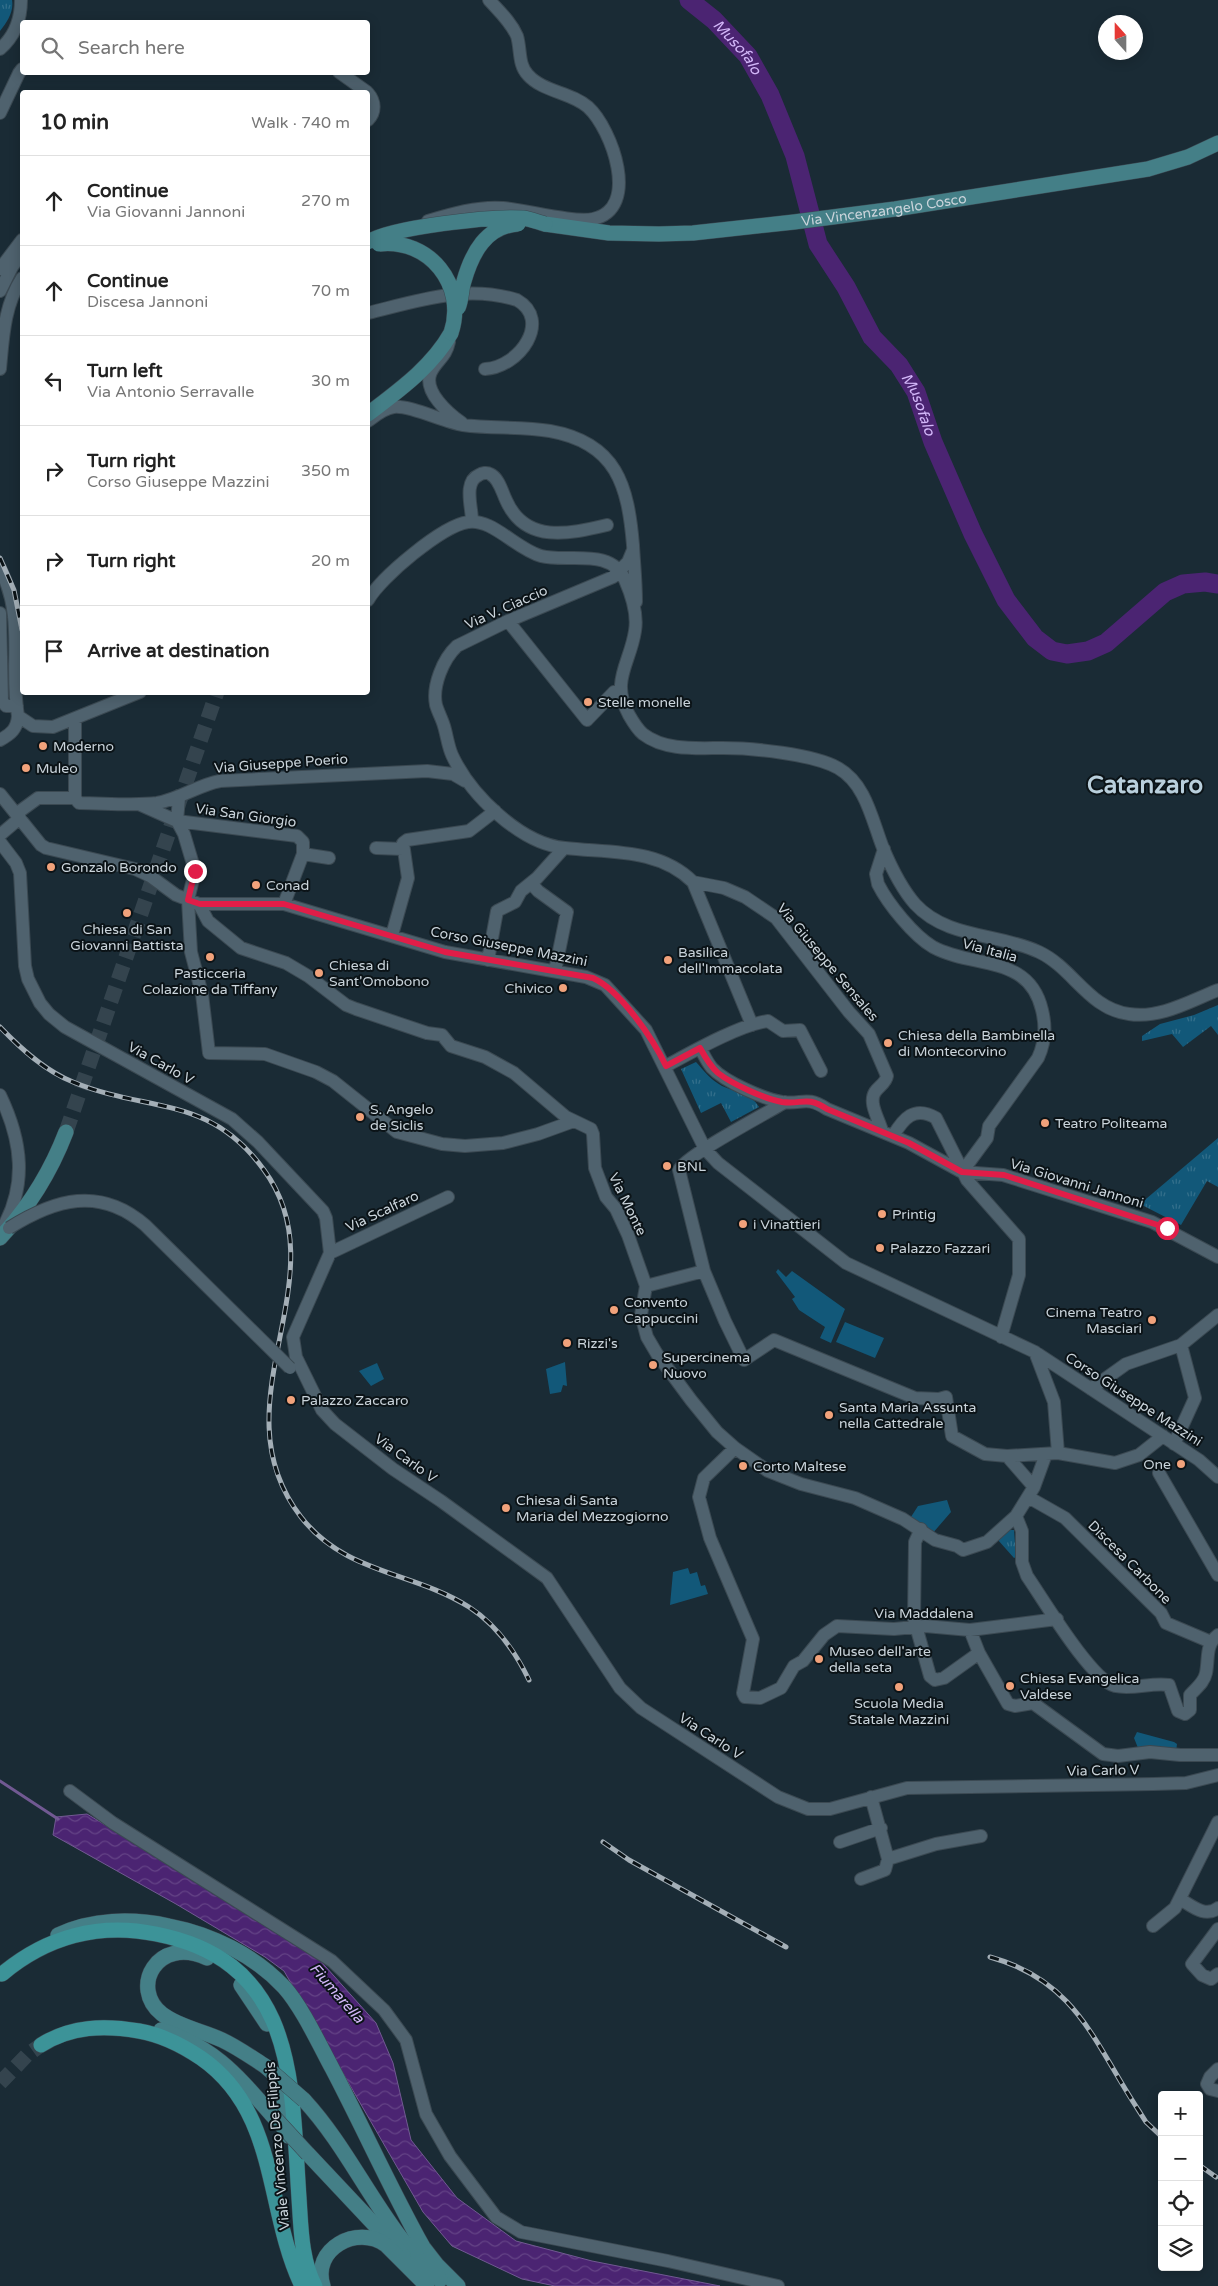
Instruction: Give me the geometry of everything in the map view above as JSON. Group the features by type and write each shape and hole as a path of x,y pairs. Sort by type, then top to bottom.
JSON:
{"highway":[{"name":"Viale Vincenzo De Filippis","path":"2,1974 30,1952 84,1932 132,1930 168,1936 204,1948 226,1962 246,1980 271,2016 286,2054 292,2100 303,2247 311,2276 316,2286"},
{"name":"Viale Vincenzo De Filippis","path":"46,2042 78,2029 91,2027 123,2028 150,2033 180,2044 218,2071 240,2096 260,2135 287,2245 302,2286"}],"main road":[{"name":"Via Vincenzangelo Cosco","path":"370,239 453,222 514,218 526,218 545,224 609,233 659,234 694,233 794,222 1109,176 1156,167 1188,157 1218,143"},
{"name":"Via Vincenzangelo Cosco","path":"370,412 441,351 451,333 472,259 486,238 504,227 545,224"},
{"path":"370,241 377,244 398,244 417,249 433,260 449,282 454,298 455,316"},
{"path":"3,1233 42,1183 56,1159 66,1132"},
{"path":"30,1952 59,1934 77,1927 98,1923 149,1922 183,1928 212,1938 268,1973 284,1988 317,2038 423,2246 437,2265 458,2286"},
{"path":"308,2286 296,2252 284,2091 278,2055 270,2032 246,1991 234,1977 216,1963 201,1955 181,1951 164,1956 156,1963 150,1975 149,1989 152,2002 161,2014 222,2040 265,2066 304,2100 328,2128 405,2245 447,2286"},
{"path":"46,2042 77,2027 106,2022 137,2025 173,2034 205,2048 242,2081 401,2253 436,2286"},
{"path":"323,2286 321,2266 327,2254 344,2241 358,2237 380,2241 427,2286"}],"street":[{"path":"0,49 11,38 19,22 21,0"},
{"path":"370,240 427,230 472,210 501,208 591,220 599,218 610,210 614,203 619,178 617,162 612,146 600,122 580,101 541,84 527,75 522,65 518,38 514,30 489,0"},
{"path":"0,113 20,72"},
{"path":"343,75 363,90"},
{"path":"370,97 374,108 370,118"},
{"path":"0,258 20,234"},
{"path":"0,269 20,243"},
{"path":"0,291 20,256"},
{"path":"0,369 2,327 8,292 20,271"},
{"path":"2,327 9,304 20,282"},
{"path":"370,313 450,293 469,293 517,300 529,312 532,325 529,338 521,351 507,364 485,369"},
{"path":"451,333 447,351 430,373 430,382 440,404 466,425"},
{"path":"370,420 383,410 399,407 449,423 548,431 571,436 594,448 609,461 623,485 627,498 636,563 635,636 622,674 620,691 624,706 644,735 654,740 687,748 745,749 809,758 838,768 853,780 862,794 884,849 914,903 930,916 967,932 1018,944 1042,952 1060,966 1091,996 1113,1010 1139,1016 1152,1015 1168,1011 1218,990"},
{"path":"472,521 470,485 477,475 485,473 492,475 498,482 513,515 531,528 568,533 607,525"},
{"path":"370,598 388,575 427,544 457,524 472,521 490,527 532,553 559,558 609,562 621,571 627,583 636,613"},
{"path":"621,571 628,562 633,550"},
{"path":"0,568 10,593 16,618 18,711 18,722 13,732 0,739"},
{"name":"Via V. Ciaccio","path":"621,571 595,585 508,621 457,646 447,658 436,688 436,703 451,754 467,782 495,811 535,839 564,848 630,854 662,861 681,870 693,882"},
{"path":"0,613 2,701 6,706 18,711 33,726 45,728 74,719 133,695"},
{"path":"508,621 587,720 614,692 620,691"},
{"path":"74,719 76,798"},
{"name":"Via Giuseppe Poerio","path":"0,835 38,798 76,798 79,803 156,803 179,798 202,785 220,781 344,774 442,771 453,774 467,782"},
{"name":"Corso Giuseppe Mazzini","path":"0,794 41,845 46,848 135,870 150,876 176,895 194,902 284,904 445,952 593,978 605,985 646,1030 666,1066 705,1149 718,1163 846,1262 1035,1352 1199,1460 1218,1477"},
{"path":"179,798 177,821 184,834 195,871 191,954 202,994 209,1052 265,1054 325,1076 397,1132 442,1144 465,1146 503,1143 538,1134 574,1121"},
{"name":"Via San Giorgio","path":"136,803 177,821 295,835 303,842 303,854"},
{"path":"392,935 408,878 403,843 407,840 469,831 495,811"},
{"name":"Via Carlo V","path":"0,842 18,868 25,966 34,991 44,1009 65,1027 217,1109 247,1131 319,1204 326,1218 330,1253"},
{"path":"376,848 403,849"},
{"path":"488,960 497,911 515,902 521,891 564,848"},
{"name":"Via Italia","path":"884,849 876,874 878,884 918,934 933,946 952,955 1018,972 1033,988 1040,1003 1044,1035 1038,1058 989,1126 987,1138 962,1172"},
{"path":"284,904 303,854 329,858"},
{"path":"693,882 752,1025"},
{"name":"Via Giuseppe Sensales","path":"693,882 724,888 745,897 769,912 849,1012 870,1034 887,1074 886,1080 874,1094 872,1101 887,1134"},
{"path":"531,883 538,891 567,912 555,972"},
{"path":"194,902 208,921 240,948 286,963 308,976 346,1005 426,1034 442,1035 451,1046 485,1057 514,1073 559,1112 574,1121"},
{"path":"666,1066 700,1048 752,1025 768,1021 783,1031 797,1029 800,1031 821,1071"},
{"path":"700,1048 713,1068 725,1078 765,1097 785,1102 814,1101 827,1109 948,1158 1019,1239 1019,1275 1001,1337"},
{"path":"0,1095 8,1111 18,1144 17,1193 13,1209 3,1233"},
{"path":"785,1102 705,1149 683,1164 679,1174 704,1271 744,1360 774,1340 915,1398 939,1399 946,1397 952,1436 985,1454 1007,1456 1052,1454 1107,1463 1122,1462 1139,1455 1163,1436"},
{"path":"887,1134 908,1116 931,1115 940,1123 948,1158"},
{"name":"Via Monte","path":"574,1121 588,1127 593,1134 595,1168 606,1197 616,1209 628,1235 646,1286"},
{"name":"Via Giovanni Jannoni","path":"962,1172 1004,1175 1146,1220 1167,1228 1218,1257"},
{"name":"Via Scalfaro","path":"330,1253 448,1197"},
{"path":"3,1233 37,1211 64,1202 91,1200 105,1202 126,1210 145,1225 313,1393"},
{"path":"313,1393 296,1357 294,1345 295,1329 330,1253"},
{"path":"704,1271 646,1286 640,1315 647,1336 657,1354 717,1432 735,1448 768,1471 801,1484 855,1498 903,1519 921,1529 935,1540 966,1550 986,1542 1016,1516 1052,1454 1054,1402 1035,1352"},
{"path":"1091,1389 1126,1364 1181,1345 1218,1315"},
{"path":"1174,1444 1194,1398 1181,1345"},
{"name":"Via Carlo V","path":"313,1393 322,1410 335,1424 393,1469 441,1501 547,1578 620,1688 641,1708 788,1802 818,1810 830,1809 871,1797 914,1788 1186,1783 1218,1775"},
{"name":"Via Maddalena","path":"735,1448 704,1478 699,1492 710,1538 753,1639 744,1696 760,1698 781,1688 794,1666 803,1661 824,1635 840,1626 894,1629 916,1626 970,1630 1057,1619"},
{"name":"Discesa Carbone","path":"1007,1456 1031,1492 1065,1518 1161,1613 1166,1623 1214,1638"},
{"path":"1159,1473 1218,1575"},
{"path":"1016,1516 1022,1531 1022,1562 1025,1571 1088,1664 1102,1680 1121,1687 1169,1685 1178,1711 1183,1714 1190,1711 1190,1696 1206,1675 1214,1638"},
{"path":"921,1529 915,1542 914,1618 929,1674 934,1680 944,1678 979,1652"},
{"path":"970,1630 979,1652 1008,1704 1015,1706 1033,1703 1102,1754 1118,1756 1150,1752 1180,1755 1218,1755"},
{"path":"70,1791 113,1823 332,1961 384,2010 406,2040 426,2114 450,2156 496,2217 521,2232 778,2286"},
{"path":"861,1879 885,1870 888,1859 871,1797"},
{"path":"1153,1926 1175,1908 1218,1822"},
{"path":"840,1842 881,1828"},
{"path":"888,1859 936,1844 981,1836"},
{"path":"1180,1899 1203,1912 1214,1911 1218,1908"},
{"path":"1217,1932 1192,1964 1202,1975 1211,1979 1218,1974"},
{"path":"1218,2069 1210,2077 1207,2084 1210,2089 1218,2091"}],"green space":[{"path":"0,0 12,0 12,9 0,31"},
{"path":"1218,1005 1218,1035 1211,1026 1183,1047 1172,1034 1142,1041 1142,1036 1160,1024 1194,1015"},
{"path":"696,1062 718,1084 748,1096 759,1107 731,1122 721,1103 701,1113 681,1069"},
{"path":"1218,1138 1218,1187 1207,1181 1181,1225 1140,1204"},
{"path":"778,1269 786,1277 792,1271 845,1309 831,1343 820,1338 825,1327 799,1310 792,1299 795,1297 776,1272"},
{"path":"845,1322 884,1338 875,1358 836,1342"},
{"path":"565,1362 567,1386 563,1385 561,1392 550,1394 546,1369"},
{"path":"377,1363 384,1379 371,1386 359,1371"},
{"path":"947,1500 951,1512 932,1534 909,1520 918,1506"},
{"path":"1010,1530 1014,1530 1016,1557 1014,1558 998,1540"},
{"path":"688,1568 690,1574 697,1572 701,1586 705,1585 708,1594 670,1605 673,1572"},
{"path":"1137,1732 1174,1742 1177,1744 1176,1752 1138,1748 1134,1738"}],"water":[{"path":"87,1814 253,1914 317,1957 376,2023 393,2063 411,2140 457,2198 516,2241 592,2261 720,2286 555,2286 522,2279 452,2246 423,2212 284,1971 265,1957 176,1904 53,1835 56,1817"}],"waterway":[{"name":"Musofalo","path":"689,0 714,20 748,56 770,95 795,156 818,244 846,287 872,337 899,365 916,392 933,442 973,534 1006,600 1035,638 1052,651 1067,654 1088,651 1106,643 1165,592 1183,584 1205,582 1218,584"},
{"name":"Fiumarella","path":"0,1781 58,1819"}],"tunnel":[{"path":"66,1132 216,695"},
{"path":"0,2083 27,2055 41,2045"}],"railway":[{"path":"0,558 14,590 20,620"},
{"path":"0,1027 34,1059 53,1072 73,1082 100,1092 176,1109 199,1117 222,1129 243,1146 264,1170 285,1211 291,1254 287,1297 271,1386 269,1430 277,1474 301,1517 319,1536 338,1550 358,1561 447,1595 469,1607 497,1630 518,1659 529,1680"},
{"path":"603,1842 629,1860 786,1947"},
{"path":"990,1957 1020,1968 1044,1982 1064,1998 1095,2039 1146,2122 1161,2136"},
{"path":"1203,2168 1216,2177"}],"place":[{"name":"Stelle monelle","path":"588,702"},
{"name":"Moderno","path":"43,746"},
{"name":"Muleo","path":"26,768"},
{"name":"Gonzalo Borondo","path":"51,867"},
{"name":"Conad","path":"256,885"},
{"name":"Chiesa di San Giovanni Battista","path":"127,913"},
{"name":"Pasticceria Colazione da Tiffany","path":"210,957"},
{"name":"Basilica dell'Immacolata","path":"668,960"},
{"name":"Chiesa di Sant'Omobono","path":"319,973"},
{"name":"Chivico","path":"563,988"},
{"name":"Chiesa della Bambinella di Montecorvino","path":"888,1043"},
{"name":"S. Angelo de Siclis","path":"360,1117"},
{"name":"Teatro Politeama","path":"1045,1123"},
{"name":"BNL","path":"667,1166"},
{"name":"Printig","path":"882,1214"},
{"name":"i Vinattieri","path":"743,1224"},
{"name":"Palazzo Fazzari","path":"880,1248"},
{"name":"Convento Cappuccini","path":"614,1310"},
{"name":"Cinema Teatro Masciari","path":"1152,1320"},
{"name":"Rizzi's","path":"567,1343"},
{"name":"Supercinema Nuovo","path":"653,1365"},
{"name":"Palazzo Zaccaro","path":"291,1400"},
{"name":"Santa Maria Assunta nella Cattedrale","path":"829,1415"},
{"name":"One","path":"1181,1464"},
{"name":"Corto Maltese","path":"743,1466"},
{"name":"Chiesa di Santa Maria del Mezzogiorno","path":"506,1508"},
{"name":"Museo dell'arte della seta","path":"819,1659"},
{"name":"Chiesa Evangelica Valdese","path":"1010,1686"},
{"name":"Scuola Media Statale Mazzini","path":"899,1687"}],"district":[{"name":"Catanzaro","path":"1145,785"}],"route":[{"path":"195,871 195,878 188,900 200,904 284,904 445,952 593,978 605,985 646,1030 666,1066 700,1048 718,1074 765,1097 785,1102 814,1101 827,1109 909,1143 962,1172 1004,1175 1167,1228"}]}
